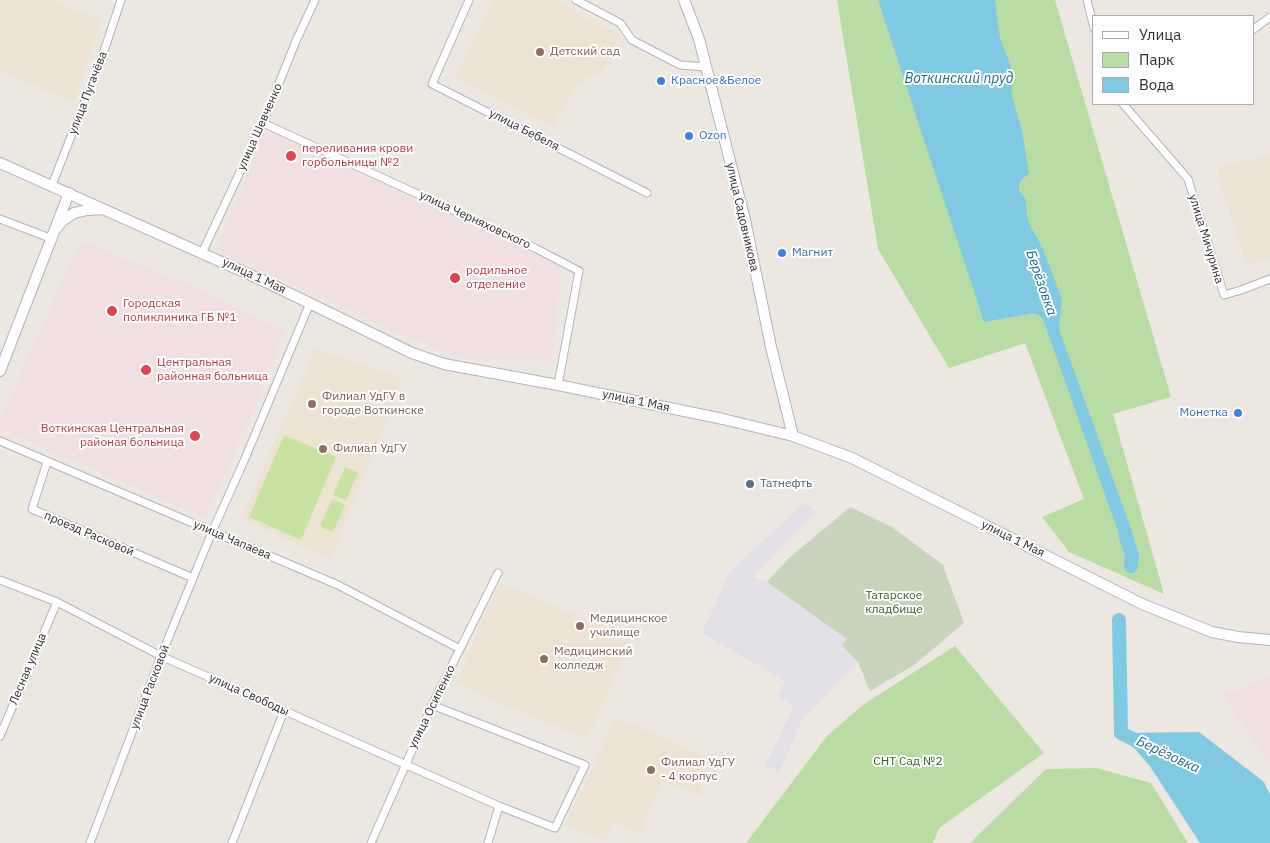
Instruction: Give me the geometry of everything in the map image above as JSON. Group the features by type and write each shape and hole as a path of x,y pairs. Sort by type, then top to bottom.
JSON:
{"main road":[{"name":"улица Садовникова","path":"684,0 699,39 745,220 770,347 793,436"},
{"name":"улица 1 Мая","path":"0,162 310,303 412,353 444,364 558,385 793,436 852,458 1142,604 1212,632 1270,640"},
{"path":"0,370 69,193"},
{"path":"51,236 62,221 74,213 105,209"}],"street":[{"name":"улица Пугачёва","path":"52,185 102,56 121,0"},
{"name":"улица Шевченко","path":"202,253 264,123 314,0"},
{"name":"улица Бебеля","path":"469,0 432,84 647,193"},
{"path":"576,0 620,23 632,40 680,65 706,67"},
{"path":"1087,0 1092,20"},
{"path":"1255,28 1270,18"},
{"name":"улица Мичурина","path":"1124,105 1188,179 1224,295 1270,279"},
{"name":"улица Черняховского","path":"264,123 536,248 579,271 558,385"},
{"path":"0,219 51,236"},
{"name":"улица Расковой","path":"90,843 161,656 310,303"},
{"name":"улица Чапаева","path":"0,441 338,585 460,648"},
{"name":"проезд Расковой","path":"47,462 32,509 193,578"},
{"name":"улица Осипенко","path":"371,843 432,705 498,573"},
{"name":"улица Свободы","path":"0,580 57,602 161,656 499,806 555,828 585,765 432,705"},
{"name":"Лесная улица","path":"0,736 57,602"},
{"path":"232,843 284,710"},
{"path":"488,843 499,806"}],"shaded area":[{"path":"0,0 51,0 100,20 73,102 0,71"},
{"name":"Детский сад","path":"494,0 556,0 620,35 604,69 575,86 552,127 455,77"},
{"path":"266,131 562,265 551,360 456,358 216,251"},
{"path":"1270,154 1270,257 1246,265 1217,169"},
{"name":"Центральная районная больница","path":"83,245 92,245 202,291 284,331 254,409 204,517 0,429 0,421 75,253"},
{"name":"Филиал УдГУ","path":"316,348 402,379 331,560 242,518"},
{"path":"805,503 816,512 753,577 767,582 847,639 842,647 858,662 801,722 780,771 765,766 794,706 777,696 785,681 702,633 730,571"},
{"name":"Медицинский колледж","path":"500,583 631,638 587,739 500,703 456,681"},
{"path":"1270,677 1270,764 1223,695"},
{"name":"Филиал УдГУ - 4 корпус","path":"616,717 715,761 699,796 662,779 641,833 612,821 605,840 565,825"}],"green space":[{"path":"837,0 1055,0 1171,397 1113,414 1164,594 1069,552 1042,517 1084,499 1025,343 949,368 878,249"},
{"path":"284,435 336,457 301,540 249,517"},
{"path":"345,467 358,473 346,500 333,495"},
{"path":"332,499 345,505 333,532 320,526"},
{"name":"Татарское кладбище","path":"850,507 892,527 943,565 964,623 914,665 870,691 858,662 842,646 847,639 767,582 788,559"},
{"name":"СНТ Сад №2","path":"955,646 1044,753 939,828 933,843 746,843 827,736 864,704"},
{"path":"1096,768 1151,783 1188,843 970,843 1046,769"}],"water":[{"name":"Воткинский пруд","path":"878,0 995,0 1000,39 1011,66 1012,97 1022,130 1029,174 1022,179 1019,190 1026,200 1030,225 1043,249 1062,300 1059,329 1138,553 1126,554 1043,319 1034,313 984,322"},
{"path":"1199,732 1264,782 1270,795 1270,843 1200,843 1149,765 1121,733"}],"waterway":[{"name":"Берёзовка","path":"1126,538 1132,555 1131,566"},
{"name":"Берёзовка","path":"1119,620 1121,733 1137,741"}],"place":[{"name":"Детский сад","path":"540,52"},
{"name":"Красное&Белое","path":"661,81"},
{"name":"Ozon","path":"689,136"},
{"name":"переливания крови горбольницы №2","path":"291,156"},
{"name":"Магнит","path":"782,253"},
{"name":"родильное отделение","path":"455,278"},
{"name":"Городская поликлиника ГБ №1","path":"112,311"},
{"name":"Центральная районная больница","path":"146,370"},
{"name":"Филиал УдГУ в городе Воткинске","path":"312,404"},
{"name":"Монетка","path":"1238,413"},
{"name":"Воткинская Центральная районая больница","path":"195,436"},
{"name":"Филиал УдГУ","path":"323,449"},
{"name":"Татнефть","path":"750,484"},
{"name":"Медицинское училище","path":"580,626"},
{"name":"Медицинский колледж","path":"544,659"},
{"name":"Филиал УдГУ - 4 корпус","path":"651,770"}]}
